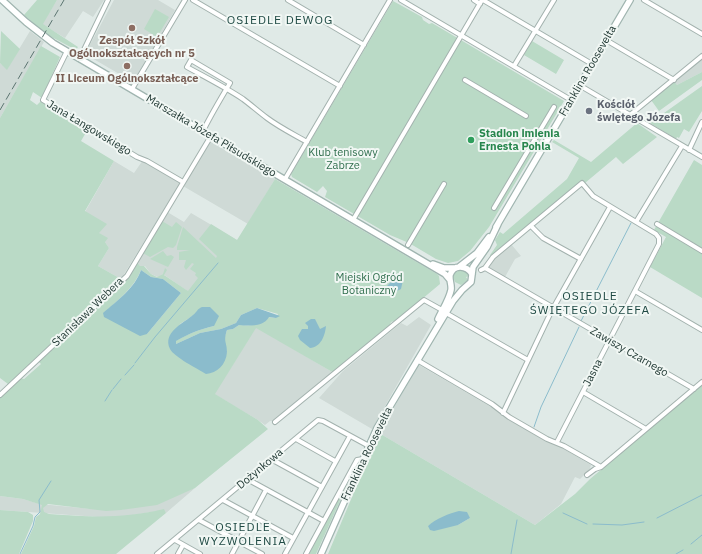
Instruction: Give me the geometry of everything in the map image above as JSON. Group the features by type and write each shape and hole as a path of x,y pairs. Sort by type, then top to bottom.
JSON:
{"street":[{"name":"Marszałka Józefa Piłsudskiego","path":"2,0 41,35 426,263 447,276 450,281"},
{"path":"80,58 108,0"},
{"path":"132,89 185,0"},
{"path":"193,0 340,86"},
{"path":"288,0 364,45"},
{"path":"285,179 390,0"},
{"path":"401,0 571,100"},
{"path":"474,0 482,1 536,30 592,64"},
{"path":"514,66 554,0"},
{"name":"Franklina Roosevelta","path":"473,274 473,267 487,247 498,224 630,0"},
{"path":"644,0 702,34"},
{"path":"354,220 482,1"},
{"path":"606,40 674,80"},
{"name":"Jana Łangowskiego","path":"67,51 43,100 137,157 147,161 183,182"},
{"path":"630,115 702,56"},
{"path":"203,130 226,90 230,83 191,60 187,67 226,90 243,100 272,122 306,142"},
{"path":"465,80 526,116"},
{"path":"579,85 702,157"},
{"path":"494,208 554,107"},
{"path":"689,150 702,122"},
{"name":"Stanisława Webera","path":"0,394 122,282 135,263 211,136"},
{"path":"581,259 543,238 531,226 582,183 593,196 636,222 682,146"},
{"path":"408,245 444,184"},
{"path":"503,413 553,308 610,207"},
{"name":"Jasna","path":"557,442 659,244 659,238 636,222"},
{"name":"Franklina Roosevelta","path":"457,268 465,264 480,249 498,224"},
{"path":"657,224 702,250"},
{"name":"Zawiszy Czarnego","path":"531,226 493,257 483,269 694,389"},
{"name":"Marszałka Józefa Piłsudskiego","path":"426,263 444,268 457,268"},
{"path":"457,268 468,268 473,274 472,280 466,286 459,287 450,281 451,273 457,268"},
{"name":"Franklina Roosevelta","path":"321,554 369,446 444,311 451,291 450,281"},
{"name":"Franklina Roosevelta","path":"444,311 466,286"},
{"path":"635,291 702,330"},
{"path":"275,422 424,300 528,360"},
{"path":"417,360 492,404 503,413 547,439 557,442 601,467"},
{"path":"587,475 595,469 601,467 702,382"},
{"path":"583,392 646,429"},
{"name":"Dożynkowa","path":"158,554 320,420 369,446"},
{"path":"285,554 350,436"},
{"path":"296,439 335,461"},
{"path":"271,459 322,487"},
{"path":"306,554 357,460 363,459"},
{"path":"247,479 324,521"},
{"path":"232,554 266,490"},
{"path":"223,500 294,538"},
{"path":"199,520 262,554"},
{"path":"175,540 200,554"},
{"path":"178,554 183,545"}],"shaded area":[{"path":"57,0 104,0 93,17 83,11 65,38 42,24"},
{"name":"Zespół Szkół Ogólnokształcących nr 5","path":"114,0 158,0 175,10 133,82 85,54"},
{"path":"30,31 44,42 0,118 0,63 7,69"},
{"path":"702,57 702,72 677,85 674,81"},
{"path":"209,141 275,179 248,224 183,186"},
{"path":"143,160 181,182 121,279 98,266 109,248 85,212 114,161 134,173"},
{"path":"168,210 169,213 184,222 191,213 237,240 189,292 163,274 158,277 151,274 145,266 140,266 137,262"},
{"path":"511,244 521,256 515,259 505,277 489,268 493,260"},
{"path":"419,317 431,325 372,429 319,398 343,371 401,323 407,326"},
{"path":"256,327 334,373 275,421 270,421 265,425 214,394"},
{"path":"419,365 591,465 590,469 580,479 575,477 561,504 535,525 379,433"},
{"path":"195,488 166,513 164,510 120,517 99,517 0,510 0,496 23,499 40,504 121,510"}],"green space":[{"path":"37,0 57,0 43,24 78,47 76,50 46,34 24,15"},
{"name":"Klub tenisowy Zabrze","path":"393,1 422,17 423,20 429,24 432,23 564,101 489,227 470,251 458,261 448,263 436,259 409,243 390,235 325,197 327,191 323,186 317,192 292,177 291,174"},
{"path":"155,9 169,17 157,37 144,29"},
{"path":"1,31 20,49 7,70 0,63"},
{"path":"532,41 564,60 556,74 524,55"},
{"path":"41,46 60,57 42,98 33,92 30,100 37,105 41,101 88,129 81,141 114,161 85,211 107,224 99,233 108,238 105,242 109,248 98,266 121,279 8,384 0,378 0,118"},
{"path":"702,72 702,80 659,111 651,100 674,81 677,85"},
{"path":"702,86 702,111 689,132 684,129 679,138 677,137 676,139 650,123"},
{"path":"637,123 657,137 623,164 616,157 585,183 583,181 570,191 491,257 490,255 497,245 495,240 500,232 503,234 567,179 579,158 552,142 554,140 591,162"},
{"path":"694,160 702,165 702,298 650,267 666,237 654,230"},
{"name":"Miejski Ogród Botaniczny","path":"275,179 437,274 439,276 440,284 397,320 391,322 389,327 334,373 256,328 215,394 258,420 268,429 195,488 157,505 106,511 48,504 43,508 44,512 49,514 93,516 120,516 164,509 166,513 116,554 21,554 34,526 36,517 40,514 42,505 23,499 0,496 0,397 20,378 24,379 41,364 39,362 119,287 137,262 140,266 144,266 151,274 157,277 163,274 165,268 167,270 164,275 188,291 198,278 195,275 196,273 190,269 194,264 192,263 186,270 184,267 186,260 179,260 179,252 190,250 177,250 183,227 216,258 217,256 199,239 211,224 237,240","holes":["141,270 151,277 163,279 181,293 147,334 104,313 130,288","257,308 278,314 276,318 268,317 258,324 239,325 233,329 227,330 224,339 227,353 170,349 180,324 194,315 214,326 185,336 175,341 176,344 200,333 221,329 236,323 241,315"]},
{"path":"162,221 172,227 176,222 182,227 176,245 173,248 168,247 150,257 143,253"},
{"path":"163,251 167,256 171,255 174,257 168,267 150,259"},
{"path":"464,269 469,276 466,277 468,280 461,285 455,282 453,276 456,272"},
{"path":"702,385 702,554 328,554 379,433 535,525 575,494 590,479","holes":["470,518 458,525 428,526 441,519"]},
{"path":"354,470 316,554 309,554 349,478"},
{"path":"0,510 28,512 33,515 33,521 19,554 0,554"}],"water":[{"path":"141,270 151,277 163,279 181,293 147,334 140,336 104,317 103,313 120,299 130,288"},
{"path":"401,272 403,280 401,289 395,292 391,291 387,286"},
{"path":"202,307 210,307 219,316 214,326 185,336 176,341 176,344 200,333 221,329 236,323 241,315 257,308 280,316 276,318 269,317 260,324 251,326 239,325 233,329 227,330 225,340 227,352 225,361 220,368 214,372 206,374 176,356 170,349 168,343 171,333"},
{"path":"311,319 315,319 320,329 326,326 325,334 320,343 317,346 310,348 300,340 298,336 302,329 308,329 308,326 305,323"},
{"path":"459,511 467,512 470,518 458,525 434,531 430,530 428,526 435,521"}],"waterway":[{"path":"581,321 631,223"},
{"path":"135,363 155,337 218,263"},
{"path":"534,427 541,407 579,327"},
{"path":"125,375 134,365"},
{"path":"113,389 121,379"},
{"path":"105,401 112,390"},
{"path":"20,554 33,526 35,517 40,512 39,500 51,481"},
{"path":"657,518 702,495"},
{"path":"563,513 587,524"},
{"path":"511,554 517,520"},
{"path":"593,524 622,525 644,522"},
{"path":"691,544 702,535"},
{"path":"676,554 683,550"}],"railway":[{"path":"0,110 64,0"}],"place":[{"name":"Zespół Szkół Ogólnokształcących nr 5","path":"132,28"},
{"name":"II Liceum Ogólnokształcące","path":"127,66"},
{"name":"Kościół świętego Józefa","path":"589,111"},
{"name":"Stadion imienia Ernesta Pohla","path":"471,140"}],"district":[{"name":"OSIEDLE DEWOG","path":"280,21"},
{"name":"OSIEDLE ŚWIĘTEGO JÓZEFA","path":"590,304"},
{"name":"OSIEDLE WYZWOLENIA","path":"243,535"}]}
